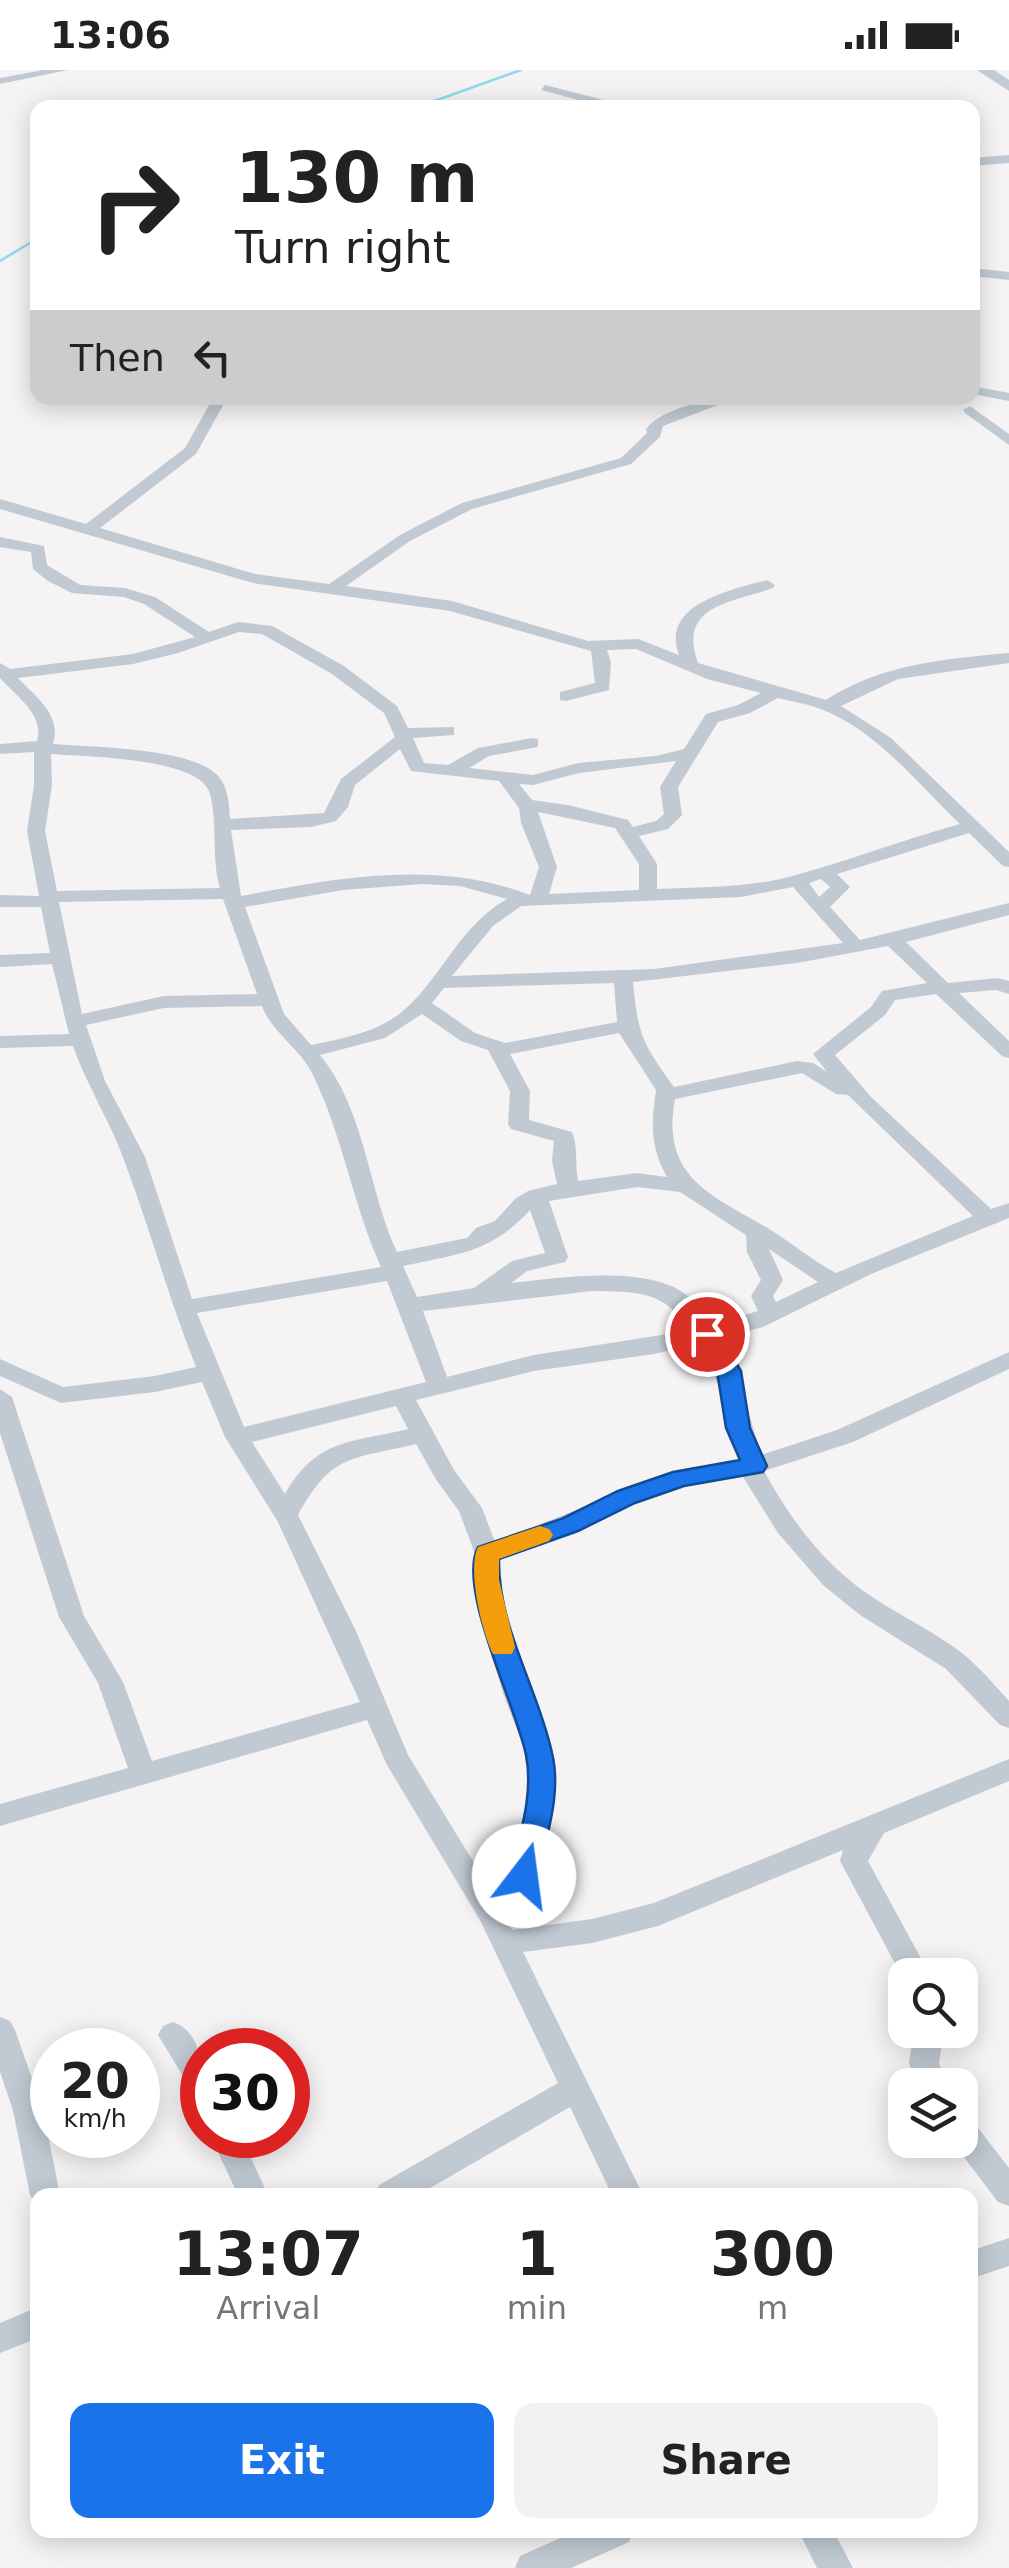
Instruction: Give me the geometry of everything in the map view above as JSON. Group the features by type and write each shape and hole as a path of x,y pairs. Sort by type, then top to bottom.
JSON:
{"main road":[{"path":"988,72 1009,87"}],"street":[{"path":"0,82 62,70"},
{"path":"988,72 1009,79"},
{"path":"545,88 592,100"},
{"path":"980,161 1009,159"},
{"path":"980,273 1009,276"},
{"path":"980,392 1009,397"},
{"path":"89,529 191,451 216,405"},
{"path":"333,588 443,516 626,460 655,434 653,428 658,423 710,405"},
{"path":"970,410 1009,440"},
{"path":"0,504 253,578 452,606 598,646 638,644 774,694 829,706 855,719 885,742 1009,862"},
{"path":"0,530 50,520"},
{"path":"0,542 39,549 40,566 64,586 84,592 140,597 207,638"},
{"path":"691,666 680,645 680,631 690,616 767,585"},
{"path":"4,671 133,659 249,626 283,636 370,692 391,710 417,767 533,780 578,768 647,776 690,753"},
{"path":"566,696 603,686 598,646"},
{"path":"829,706 866,684 904,672 1009,658"},
{"path":"4,671 45,718 49,730 36,831 58,958 78,1031 95,1081 134,1158 209,1372 238,1437 286,1515 396,1758 499,1930 625,2188"},
{"path":"668,796 669,787 712,718 744,709 774,694"},
{"path":"224,825 296,823 330,817 339,808 346,784 405,734 448,731"},
{"path":"452,770 484,752 532,743"},
{"path":"0,750 44,747 145,757 206,774 219,791 232,898 275,1016 320,1068 346,1127 374,1227 410,1305 440,1385"},
{"path":"632,834 669,820 675,809 668,796 647,776"},
{"path":"506,778 521,802 614,820 632,834 649,870 648,893"},
{"path":"528,805 530,823 548,868 533,900"},
{"path":"306,1052 380,1032 398,1023 420,1003 494,914 533,900 719,893 798,881 890,849 971,827"},
{"path":"818,908 841,887 824,872"},
{"path":"0,902 232,898 370,883 440,880 478,882 533,900"},
{"path":"798,881 856,948"},
{"path":"436,982 623,975 778,962 894,941 1009,909"},
{"path":"894,941 1009,1052"},
{"path":"0,961 58,958"},
{"path":"623,975 626,1026 635,1048 662,1080 666,1095 661,1132 683,1186 699,1202 777,1244 804,1268 836,1284"},
{"path":"238,1437 534,1363 704,1335 771,1315 999,1214 865,1102 823,1054 890,996 1004,982"},
{"path":"0,1042 78,1031 164,1002 271,1000"},
{"path":"420,1003 468,1037 497,1048 528,1048 626,1026"},
{"path":"497,1048 520,1091 518,1124 566,1136 563,1160 568,1189"},
{"path":"666,1095 806,1067 865,1102"},
{"path":"184,1308 392,1267 474,1244 484,1233 503,1226 536,1196 638,1180 683,1186"},
{"path":"476,1297 520,1266 557,1257 536,1196"},
{"path":"757,1234 758,1252 772,1280 762,1296 771,1315"},
{"path":"410,1305 592,1282 629,1284 669,1294 681,1302 729,1371 735,1416 752,1466 777,1519 803,1551 869,1609 923,1638 956,1663 1009,1718"},
{"path":"487,1554 681,1478 752,1466 845,1436 1009,1360"},
{"path":"0,1368 61,1395 155,1384 209,1372"},
{"path":"400,1394 445,1475 470,1508 487,1554 486,1580 494,1616 540,1756 541,1795 524,1876 499,1930"},
{"path":"0,1397 72,1617 110,1682 143,1773"},
{"path":"286,1515 306,1479 328,1457 423,1434"},
{"path":"0,1816 375,1708"},
{"path":"499,1930 592,1931 658,1914 1009,1770"},
{"path":"877,1821 854,1861 907,1958"},
{"path":"0,2030 28,2110 44,2188"},
{"path":"173,2035 180,2046"},
{"path":"402,2188 576,2088"},
{"path":"978,2152 1009,2192"},
{"path":"236,2158 251,2188"},
{"path":"978,2262 1009,2252"},
{"path":"0,2338 30,2325"},
{"path":"532,2568 586,2557 608,2538"},
{"path":"819,2538 836,2568"}],"waterway":[{"path":"437,100 521,70"},
{"path":"0,261 30,243"}],"slow traffic":[{"path":"503,1647 486,1580 487,1554 540,1535"}],"route":[{"path":"524,1876 536,1834 540,1756 494,1616 486,1580 487,1554 681,1478 754,1466 738,1428 729,1371 707,1334"}]}
